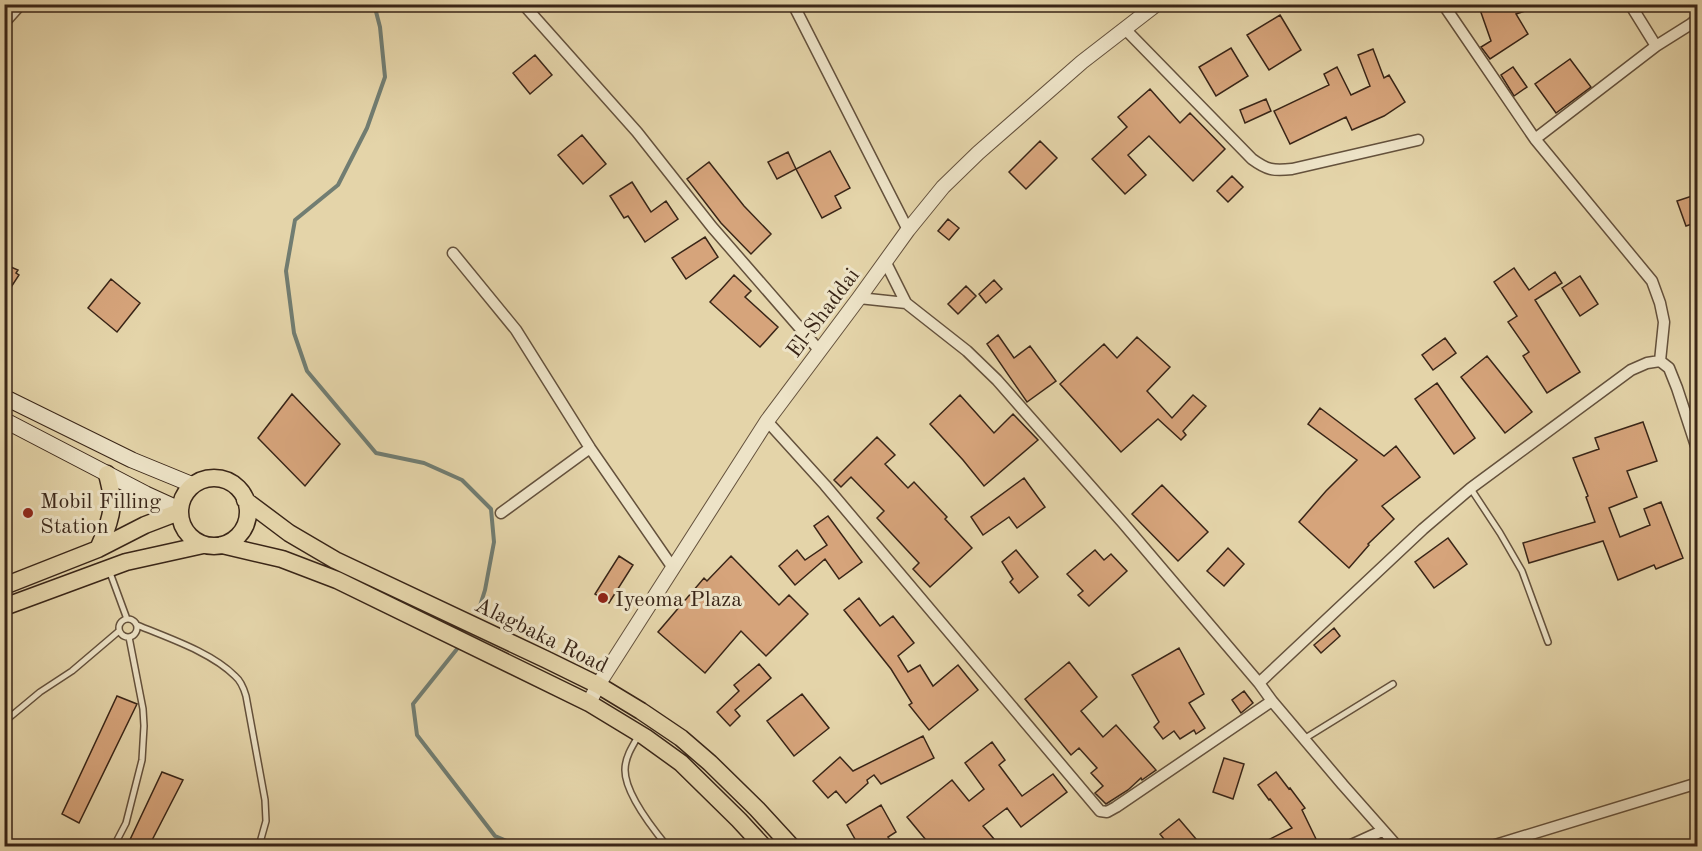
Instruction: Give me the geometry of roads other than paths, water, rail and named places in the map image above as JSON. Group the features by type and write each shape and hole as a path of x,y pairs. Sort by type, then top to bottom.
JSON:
{"main road":[{"path":"4,397 123,456 193,485"},
{"path":"4,420 180,511"},
{"path":"98,549 111,514 112,499 107,474"},
{"path":"223,479 240,491 245,500 248,511 241,533 222,545 213,546 194,540 181,523 180,511 184,495 193,485 202,480 223,479"},
{"name":"Alagbaka Road","path":"245,500 288,533 335,560 598,685 641,711 681,738 710,763 791,846"},
{"path":"4,586 98,549 145,525 180,511"},
{"path":"4,607 126,562 203,544"},
{"name":"Alagbaka Road","path":"222,545 282,559 337,580 589,703 681,763 764,846"}],"street":[{"path":"4,23 21,4"},
{"path":"523,4 637,132 712,227 819,350"},
{"path":"793,4 908,230"},
{"name":"El-Shaddai","path":"589,703 598,685 767,421 908,230 943,187 978,153 1082,62 1157,4"},
{"path":"1443,4 1535,139 1652,281 1664,322 1660,362"},
{"path":"1630,4 1656,46"},
{"path":"1535,139 1656,46 1698,18"},
{"path":"1125,29 1252,159 1263,167 1276,170 1292,169 1418,140"},
{"path":"453,253 516,330 590,448 673,568"},
{"path":"885,261 906,303 967,351 998,380 1116,515 1397,846"},
{"path":"859,298 906,303"},
{"path":"1259,683 1423,529 1471,489 1631,370 1647,363 1660,362 1669,368 1698,452"},
{"path":"767,421 825,484 1100,811 1107,812 1116,807 1272,700"},
{"path":"501,513 590,448"},
{"path":"1492,846 1698,783"},
{"path":"1349,846 1382,831"}],"lane":[{"path":"1471,489 1522,570 1548,642"},
{"path":"109,569 127,619 188,646 209,658 235,676 243,686 265,800 266,821 259,846"},
{"path":"4,722 40,692 72,671 119,631 120,623 127,619"},
{"path":"119,631 125,637 129,637 135,633 137,625"},
{"path":"114,846 126,823 142,760 143,709 129,637"},
{"path":"1304,739 1393,684"},
{"path":"639,734 625,767 626,777 636,802 652,828 667,846"}],"waterway":[{"path":"374,4 380,27 385,77 367,128 338,185 295,220 286,271 294,333 307,371 376,453 424,463 462,480 491,509 494,542 479,609"},
{"path":"457,649 413,704 417,735 495,836 518,846"}],"place":[{"name":"Mobil Filling Station","path":"28,513"},
{"name":"Iyeoma Plaza","path":"603,598"}]}
